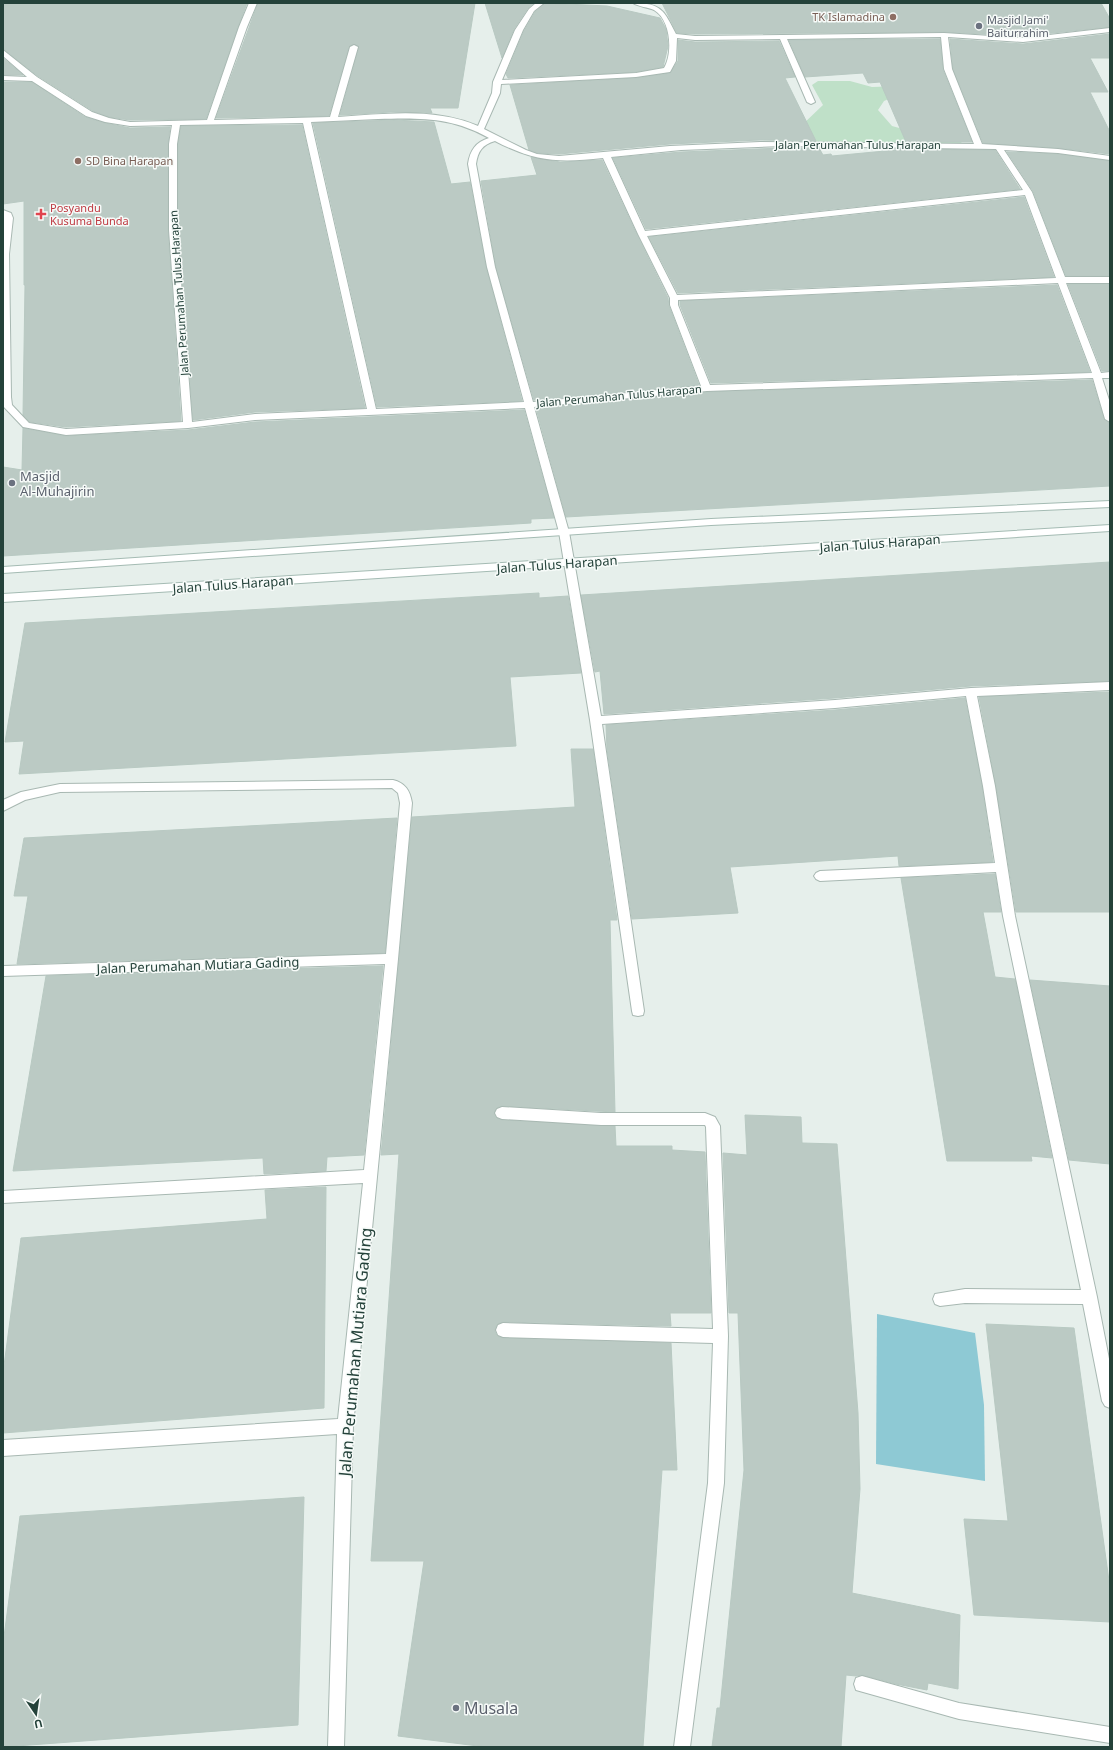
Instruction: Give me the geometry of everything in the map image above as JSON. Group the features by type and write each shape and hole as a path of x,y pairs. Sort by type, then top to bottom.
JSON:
{"street":[{"path":"210,122 243,27 253,3"},
{"path":"480,130 496,93 497,82 525,18 531,10 540,3"},
{"path":"497,82 636,75 667,70 672,61 673,36 663,12 653,7 637,3"},
{"path":"673,36 712,39 782,36 944,35 1023,40 1110,30"},
{"path":"944,35 948,69 979,146"},
{"path":"782,36 811,102"},
{"path":"333,119 354,47"},
{"path":"3,52 34,79 89,114 108,120 130,124 176,123"},
{"path":"3,78 34,79"},
{"name":"Jalan Perumahan Tulus Harapan","path":"188,425 173,230 173,144 176,123 306,121 333,119 451,119 480,130 513,148 535,157 575,158 715,145 838,144 998,146 1080,153 1110,158"},
{"path":"306,121 372,412"},
{"name":"Jalan Perumahan Tulus Harapan","path":"497,138 486,141 478,146 473,152 472,164 491,267 564,532 568,563 596,720 638,1011"},
{"path":"998,146 1028,192 1097,375 1110,419"},
{"name":"Jalan Perumahan Tulus Harapan","path":"606,155 642,234 674,298 674,305 707,388"},
{"path":"642,234 1028,192"},
{"name":"Jalan Perumahan Tulus Harapan","path":"3,212 8,215 9,219 5,238 6,397 8,406 26,425 66,432 188,425 255,417 530,405 707,388 1110,375"},
{"path":"674,298 1062,280 1110,280"},
{"path":"3,570 734,521 1110,504"},
{"name":"Jalan Tulus Harapan","path":"3,598 1110,528"},
{"path":"596,720 834,704 971,692 1110,686"},
{"path":"971,692 989,786 1009,916 1090,1297 1110,1401"},
{"name":"Jalan Perumahan Mutiara Gading","path":"5,806 30,794 60,788 393,784 401,787 405,793 406,803 392,959 345,1426 336,1747"},
{"path":"820,876 1002,867"},
{"name":"Jalan Perumahan Mutiara Gading","path":"3,971 392,959"},
{"path":"502,1113 601,1119 705,1119 710,1121 713,1126 721,1336 716,1483 682,1747"},
{"path":"3,1197 370,1176"},
{"path":"940,1299 965,1296 1090,1297"},
{"path":"503,1330 721,1336"},
{"path":"3,1448 345,1426"},
{"path":"862,1684 960,1711 1110,1735"}],"green space":[{"path":"818,81 850,81 872,87 902,86 898,95 884,101 878,110 892,126 903,129 965,136 960,145 942,148 858,142 810,146 802,136 800,127 823,105 812,85"}],"water":[{"path":"877,1314 975,1333 984,1405 985,1481 876,1464"}],"building":[{"path":"3,3 247,3 206,119 130,120 109,117 93,111 38,76 3,49"},
{"path":"258,3 475,3 458,108 430,108 432,113 391,112 340,115 359,47 353,44 349,47 329,116 216,118"},
{"path":"485,3 534,3 528,8 514,29 502,58"},
{"path":"545,3 607,6 660,18 666,29 668,46 663,67 636,72 508,78 506,74 524,31 535,12"},
{"path":"662,3 1101,3 1110,19 1110,27 1023,36 944,32 695,34 677,33"},
{"path":"1110,34 1110,58 1090,58 1108,92 1090,92 1110,132 1110,154 1058,148 983,143 953,69 950,39 1023,44"},
{"path":"940,39 943,70 972,142 906,142 880,82 868,83 863,73 805,77 789,40"},
{"path":"678,40 695,42 779,41 795,77 785,78 816,141 760,140 670,144 559,154 537,153 529,150 510,85 636,78 670,73 678,61"},
{"path":"3,58 23,75 3,75"},
{"path":"3,82 32,82 85,117 105,123 130,128 170,127 168,144 168,230 181,421 66,427 30,422 23,415 25,285 24,201 3,204"},
{"path":"394,120 434,122 451,184 470,182 486,267 522,401 377,407 313,123"},
{"path":"302,125 365,408 255,412 193,420 178,230 178,144 181,126"},
{"path":"819,148 823,155 831,154 832,156 906,149 995,150 1020,189 646,229 613,158 681,152"},
{"path":"1007,152 1058,154 1110,161 1110,276 1066,276 1033,191"},
{"path":"531,157 560,162 602,160 668,298 669,306 699,385 534,400 496,267 481,181 537,175"},
{"path":"1024,197 1054,277 678,293 649,237"},
{"path":"1068,284 1110,284 1110,371 1102,371"},
{"path":"1057,285 1090,372 711,383 680,305 680,301"},
{"path":"1092,380 1104,419 1110,423 1110,486 566,517 536,408 707,392"},
{"path":"524,410 554,518 531,519 531,523 3,556 3,467 22,470 23,428 66,436 188,430 255,422"},
{"path":"1110,562 1110,681 971,686 835,698 604,714 600,671 595,672 581,595"},
{"path":"539,593 539,598 568,596 581,673 510,677 516,746 19,774 24,741 5,742 25,623"},
{"path":"1110,692 1110,912 1016,912 996,786 979,697"},
{"path":"965,698 982,786 993,862 899,866 898,856 730,867 738,913 632,919 607,749 606,725 835,710"},
{"path":"571,749 593,749 617,920 610,920 615,1112 502,1106 496,1108 494,1114 496,1118 502,1120 615,1126 616,1146 672,1146 672,1150 705,1152 711,1313 670,1313 671,1326 503,1322 497,1324 495,1331 497,1336 503,1338 671,1343 677,1470 662,1470 643,1747 486,1747 398,1736 424,1561 371,1561 399,1154 381,1155 412,817 575,807"},
{"path":"397,818 385,953 17,964 28,896 14,896 24,838"},
{"path":"995,874 1001,912 983,912 995,977 1015,979 1052,1158 1031,1156 1032,1161 947,1161 901,878"},
{"path":"383,966 364,1155 327,1157 326,1171 264,1174 263,1158 13,1171 46,976"},
{"path":"1030,980 1110,986 1110,1164 1069,1160"},
{"path":"745,1115 801,1117 802,1143 837,1144 858,1413 860,1489 852,1593 960,1615 958,1689 928,1683 927,1690 862,1675 846,1675 841,1747 712,1747 717,1708 720,1708 744,1470 738,1313 729,1313 723,1153 747,1155"},
{"path":"326,1187 324,1408 3,1433 3,1373 21,1238 267,1219 265,1190"},
{"path":"986,1324 1074,1328 1110,1588 1110,1622 974,1615 964,1519 1008,1521"},
{"path":"304,1497 298,1725 3,1747 3,1644 20,1516"}],"place":[{"name":"TK Islamadina","path":"893,17"},
{"name":"Masjid Jami' Baiturrahim","path":"979,26"},
{"name":"SD Bina Harapan","path":"78,161"},
{"name":"Posyandu Kusuma Bunda","path":"41,214"},
{"name":"Masjid Al-Muhajirin","path":"12,483"},
{"name":"Musala","path":"456,1708"}]}
